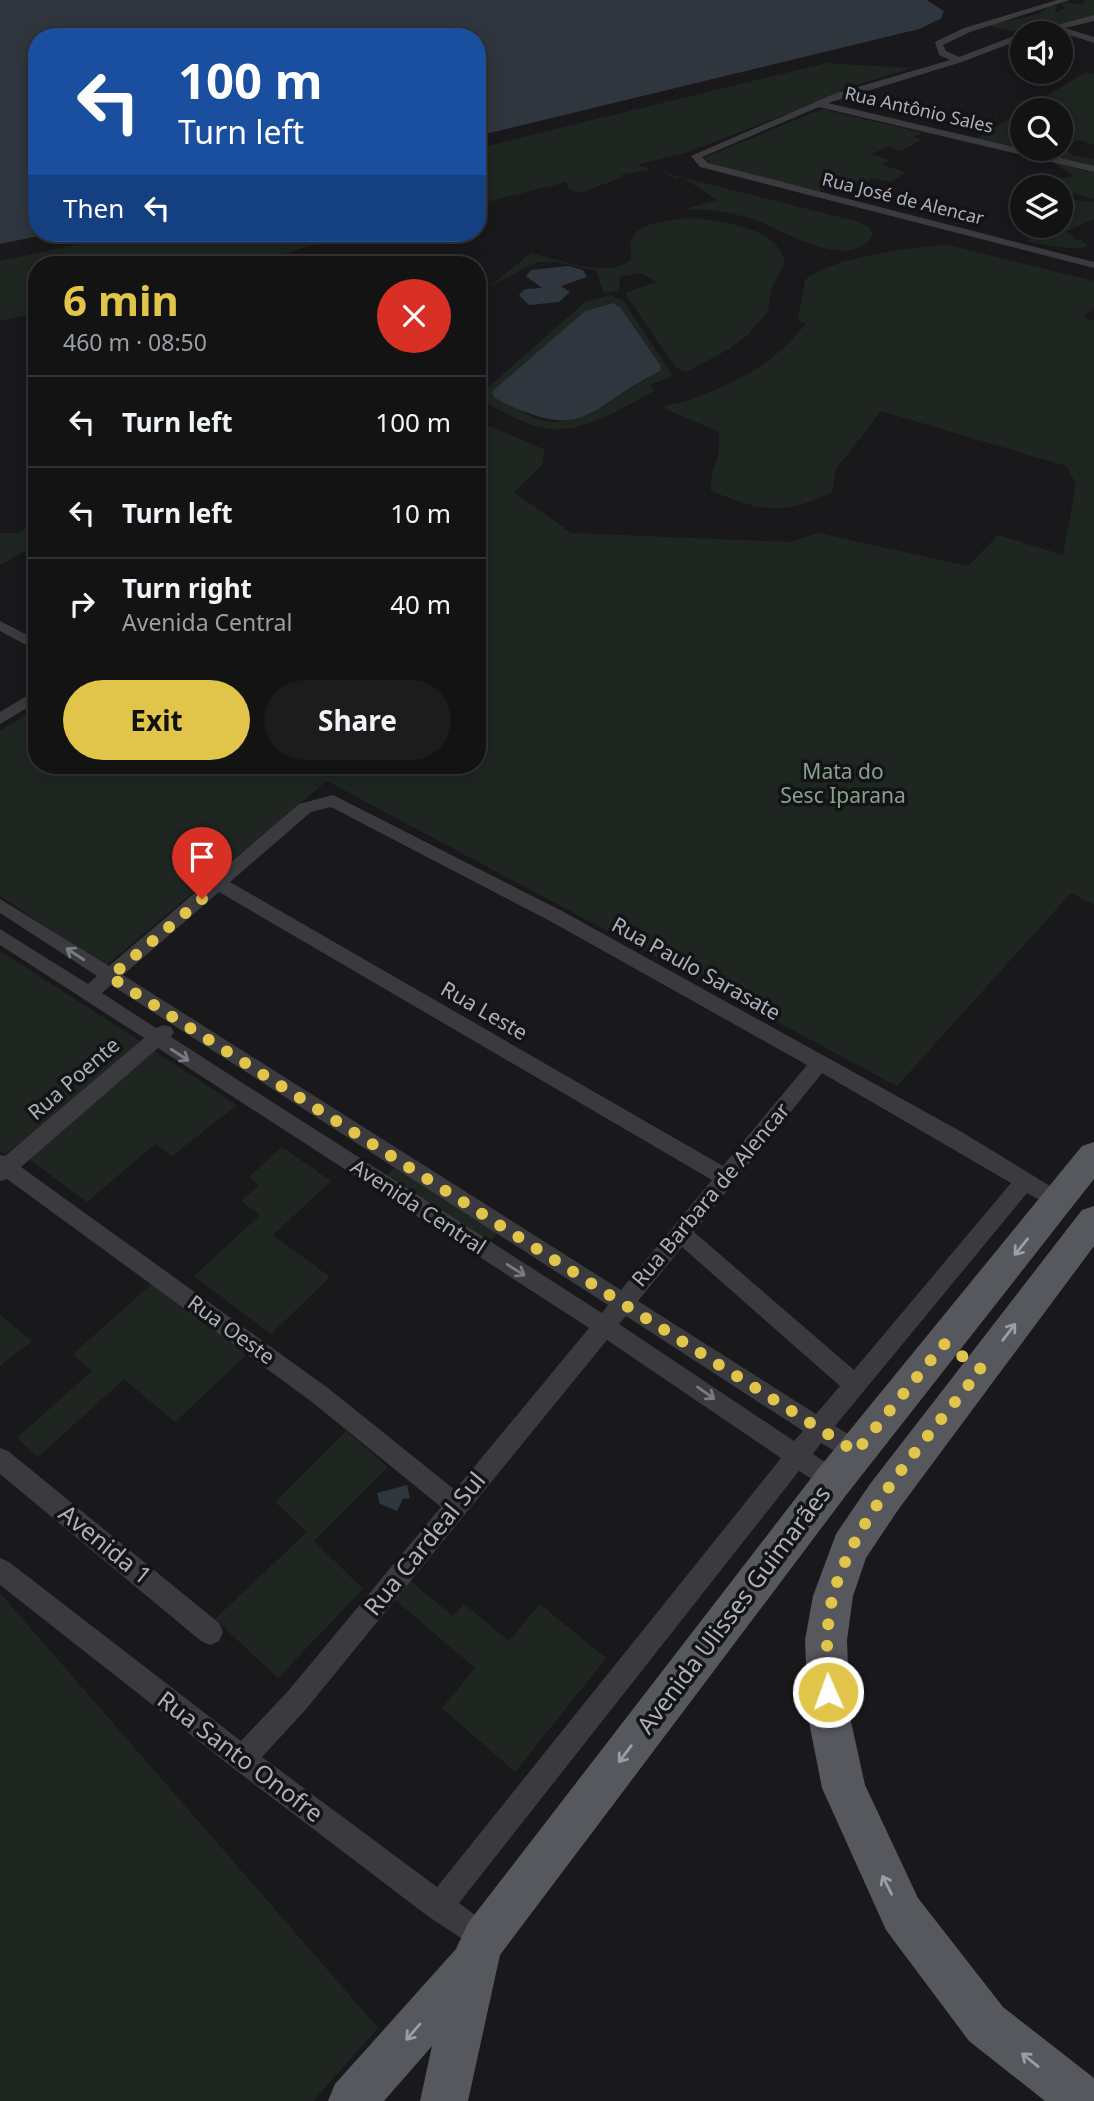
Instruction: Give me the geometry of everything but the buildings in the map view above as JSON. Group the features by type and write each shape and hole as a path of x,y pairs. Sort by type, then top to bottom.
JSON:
{"main road":[{"name":"Avenida Ulisses Guimarães","path":"444,2101 479,1951 844,1467 944,1344 1042,1191 1094,1155"},
{"path":"1084,2101 986,2024 902,1914 844,1788 828,1717 826,1640 833,1596 850,1548 884,1497 1094,1220"},
{"path":"944,1344 981,1369"},
{"path":"352,2101 479,1951"}],"street":[{"path":"959,60 942,53 938,44 967,30 1066,0"},
{"path":"1073,23 1094,18"},
{"path":"1073,34 1094,40"},
{"path":"818,104 959,60 1010,41"},
{"name":"Rua José de Alencar","path":"818,104 696,156 704,165 1094,265"},
{"name":"Rua Antônio Sales","path":"818,104 1094,169"},
{"path":"0,625 28,641"},
{"path":"0,719 28,701"},
{"name":"Rua Paulo Sarasate","path":"220,884 305,808 327,800 352,809 556,916 1042,1191"},
{"path":"89,995 220,884"},
{"name":"Rua Leste","path":"220,884 725,1177"},
{"name":"Avenida Central","path":"0,905 819,1427 844,1467"},
{"name":"Avenida Central","path":"0,936 155,1039 603,1325 796,1456 844,1467"},
{"name":"Rua Poente","path":"2,1167 178,1020"},
{"name":"Rua Barbara de Alencar","path":"603,1325 819,1064"},
{"name":"Rua Oeste","path":"2,1167 320,1395 456,1505"},
{"path":"439,1907 819,1427 855,1385 1042,1191"},
{"path":"489,1253 511,1231"},
{"path":"679,1232 855,1385"},
{"name":"Rua Cardeal Sul","path":"242,1759 298,1699 603,1325"},
{"name":"Avenida 1","path":"0,1459 210,1632"},
{"name":"Rua Santo Onofre","path":"0,1570 242,1759 439,1907 479,1951"}],"green space":[{"path":"1085,0 1094,0 1094,20 1073,25 1073,21 1010,21 1010,31 988,25 1035,15 1053,5 1056,6 1055,13 1065,8 1061,3 1084,4"},
{"path":"827,63 912,68 841,90 841,93 688,152 637,165 651,169 621,175 623,177 580,193 569,189 566,182 486,202 486,146"},
{"path":"1086,72 1094,74 1094,145 1078,140 1073,143 1073,98 1043,98 1066,84 1073,84 1073,80"},
{"path":"822,109 923,133 914,137 921,140 901,151 888,146 872,154 889,160 882,165 906,172 891,182 871,178 867,182 835,181 818,192 716,167 703,158"},
{"path":"1010,118 1010,149 976,139"},
{"path":"1073,156 1094,159 1094,169 1076,169 1094,172 1094,199 1073,194 1073,175 1054,163 1073,161"},
{"path":"683,177 855,221 869,227 873,234 862,246 848,250 831,250 749,218 717,211 685,209 717,200"},
{"path":"1073,200 1094,202 1094,219 1073,229"},
{"path":"694,218 748,228 761,234 781,251 785,263 772,287 768,311 748,335 729,349 686,372 675,367 625,293 656,282 641,273 620,277 619,291 604,293 596,271 558,262 537,262 489,287 531,253 597,268 622,265 631,259 631,242 640,230 658,222"},
{"path":"1031,238 1073,238 1071,239 1081,240 1088,246 1066,248 1026,241"},
{"path":"89,242 326,242 280,256 28,256 28,315 0,321 0,261"},
{"name":"Mata do Sesc Iparana","path":"948,245 1094,281 1094,307 1084,317 1094,321 1094,905 1071,893 897,1086 327,781 105,966 0,896 0,731 28,713 28,774 486,774 486,424 545,450 542,465 514,492 571,533 791,542 818,533 968,566 998,535 1063,555 1076,484 1066,466 881,411 836,469 832,492 785,508 758,507 711,491 719,450 719,432 663,408 689,401 726,385 769,360 782,349 806,323 798,321 805,280 817,272 852,260 915,248"},
{"path":"610,295 623,300 673,376 650,385 656,390 605,417 563,429 531,425 486,404 486,389 585,302","holes":["613,303 620,307 661,366 660,371 603,406 587,414 556,422 534,418 492,393 585,311"]},
{"path":"28,528 28,549 0,565 0,533 18,533"},
{"path":"0,951 140,1041 79,1097 5,1154 0,1150"},
{"path":"154,1051 237,1105 172,1156 155,1144 87,1202 29,1159"},
{"path":"282,1147 331,1181 273,1235 330,1277 271,1334 194,1276 260,1215 241,1201 259,1185 249,1177"},
{"path":"397,1165 500,1230 484,1247 381,1181"},
{"path":"154,1282 246,1355 175,1422 124,1379 38,1457 17,1438 92,1371 73,1354"},
{"path":"0,1315 32,1341 0,1366"},
{"path":"346,1431 388,1467 314,1541 363,1589 278,1678 215,1619 307,1532 275,1502"},
{"path":"409,1580 453,1616 464,1604 509,1641 540,1604 606,1658 515,1772 442,1708 475,1668 393,1598"},
{"path":"0,1593 378,2028 313,2101 0,2101"}],"shaded area":[{"path":"0,0 927,0 944,11 942,18 920,29 486,134 486,28 28,28 28,238 0,244"},
{"path":"568,266 583,270 587,277 561,286 570,292 559,302 529,305 519,295 525,289 542,288 526,276 531,270"},
{"path":"613,303 620,307 661,366 660,371 599,409 567,420 548,419 525,412 495,398 492,393 494,390 585,311"},
{"path":"407,1485 410,1498 403,1499 397,1511 380,1504 377,1493"}],"pier":[{"path":"927,0 934,0 948,11 944,21 921,32 486,138 486,134 920,29 941,19 944,11"}],"route":[{"path":"202,899 110,977 856,1452 944,1344 981,1369 884,1497 850,1548 833,1596 826,1640 828,1692"}]}
